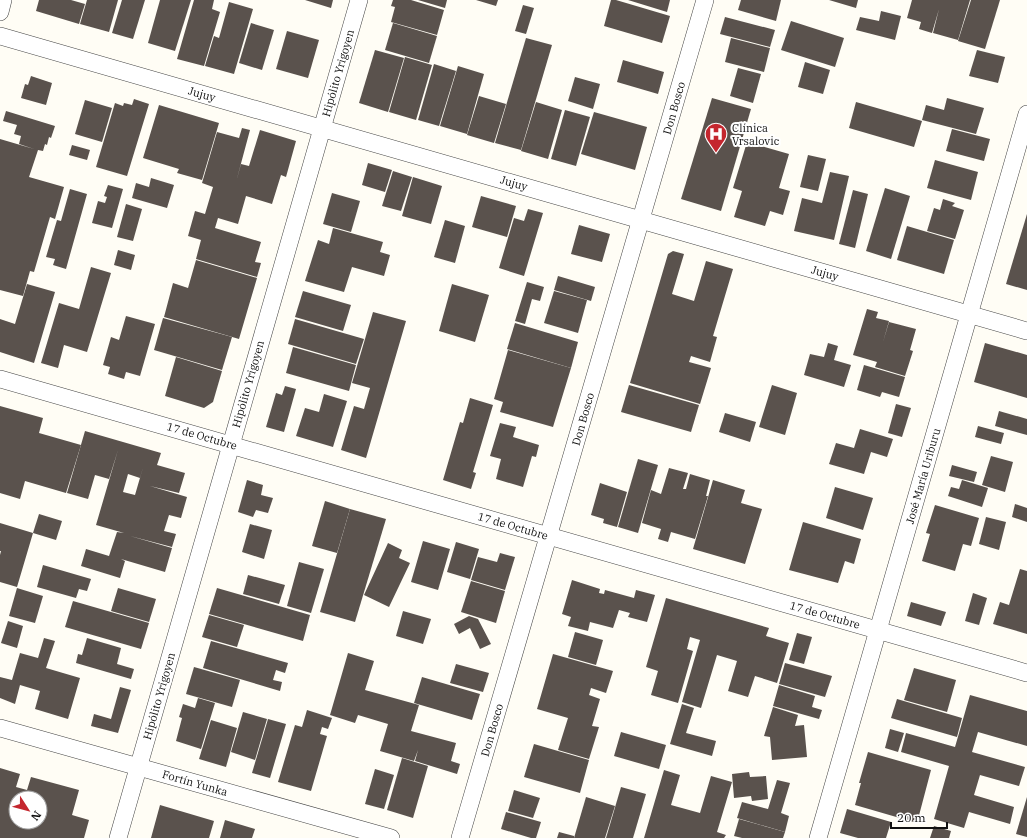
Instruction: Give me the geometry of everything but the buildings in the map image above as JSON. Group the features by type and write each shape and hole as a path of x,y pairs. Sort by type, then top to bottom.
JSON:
{"street":[{"path":"0,12 3,0"},
{"name":"Hipólito Yrigoyen","path":"118,838 359,0"},
{"name":"Don Bosco","path":"460,838 705,0"},
{"name":"Jujuy","path":"0,36 642,219 1027,331"},
{"name":"José María Uriburu","path":"818,838 1027,114"},
{"name":"17 de Octubre","path":"0,379 1027,673"},
{"name":"Fortín Yunka","path":"0,728 391,838"}],"place":[{"name":"Clínica Vrsalovic","path":"716,154"}]}
